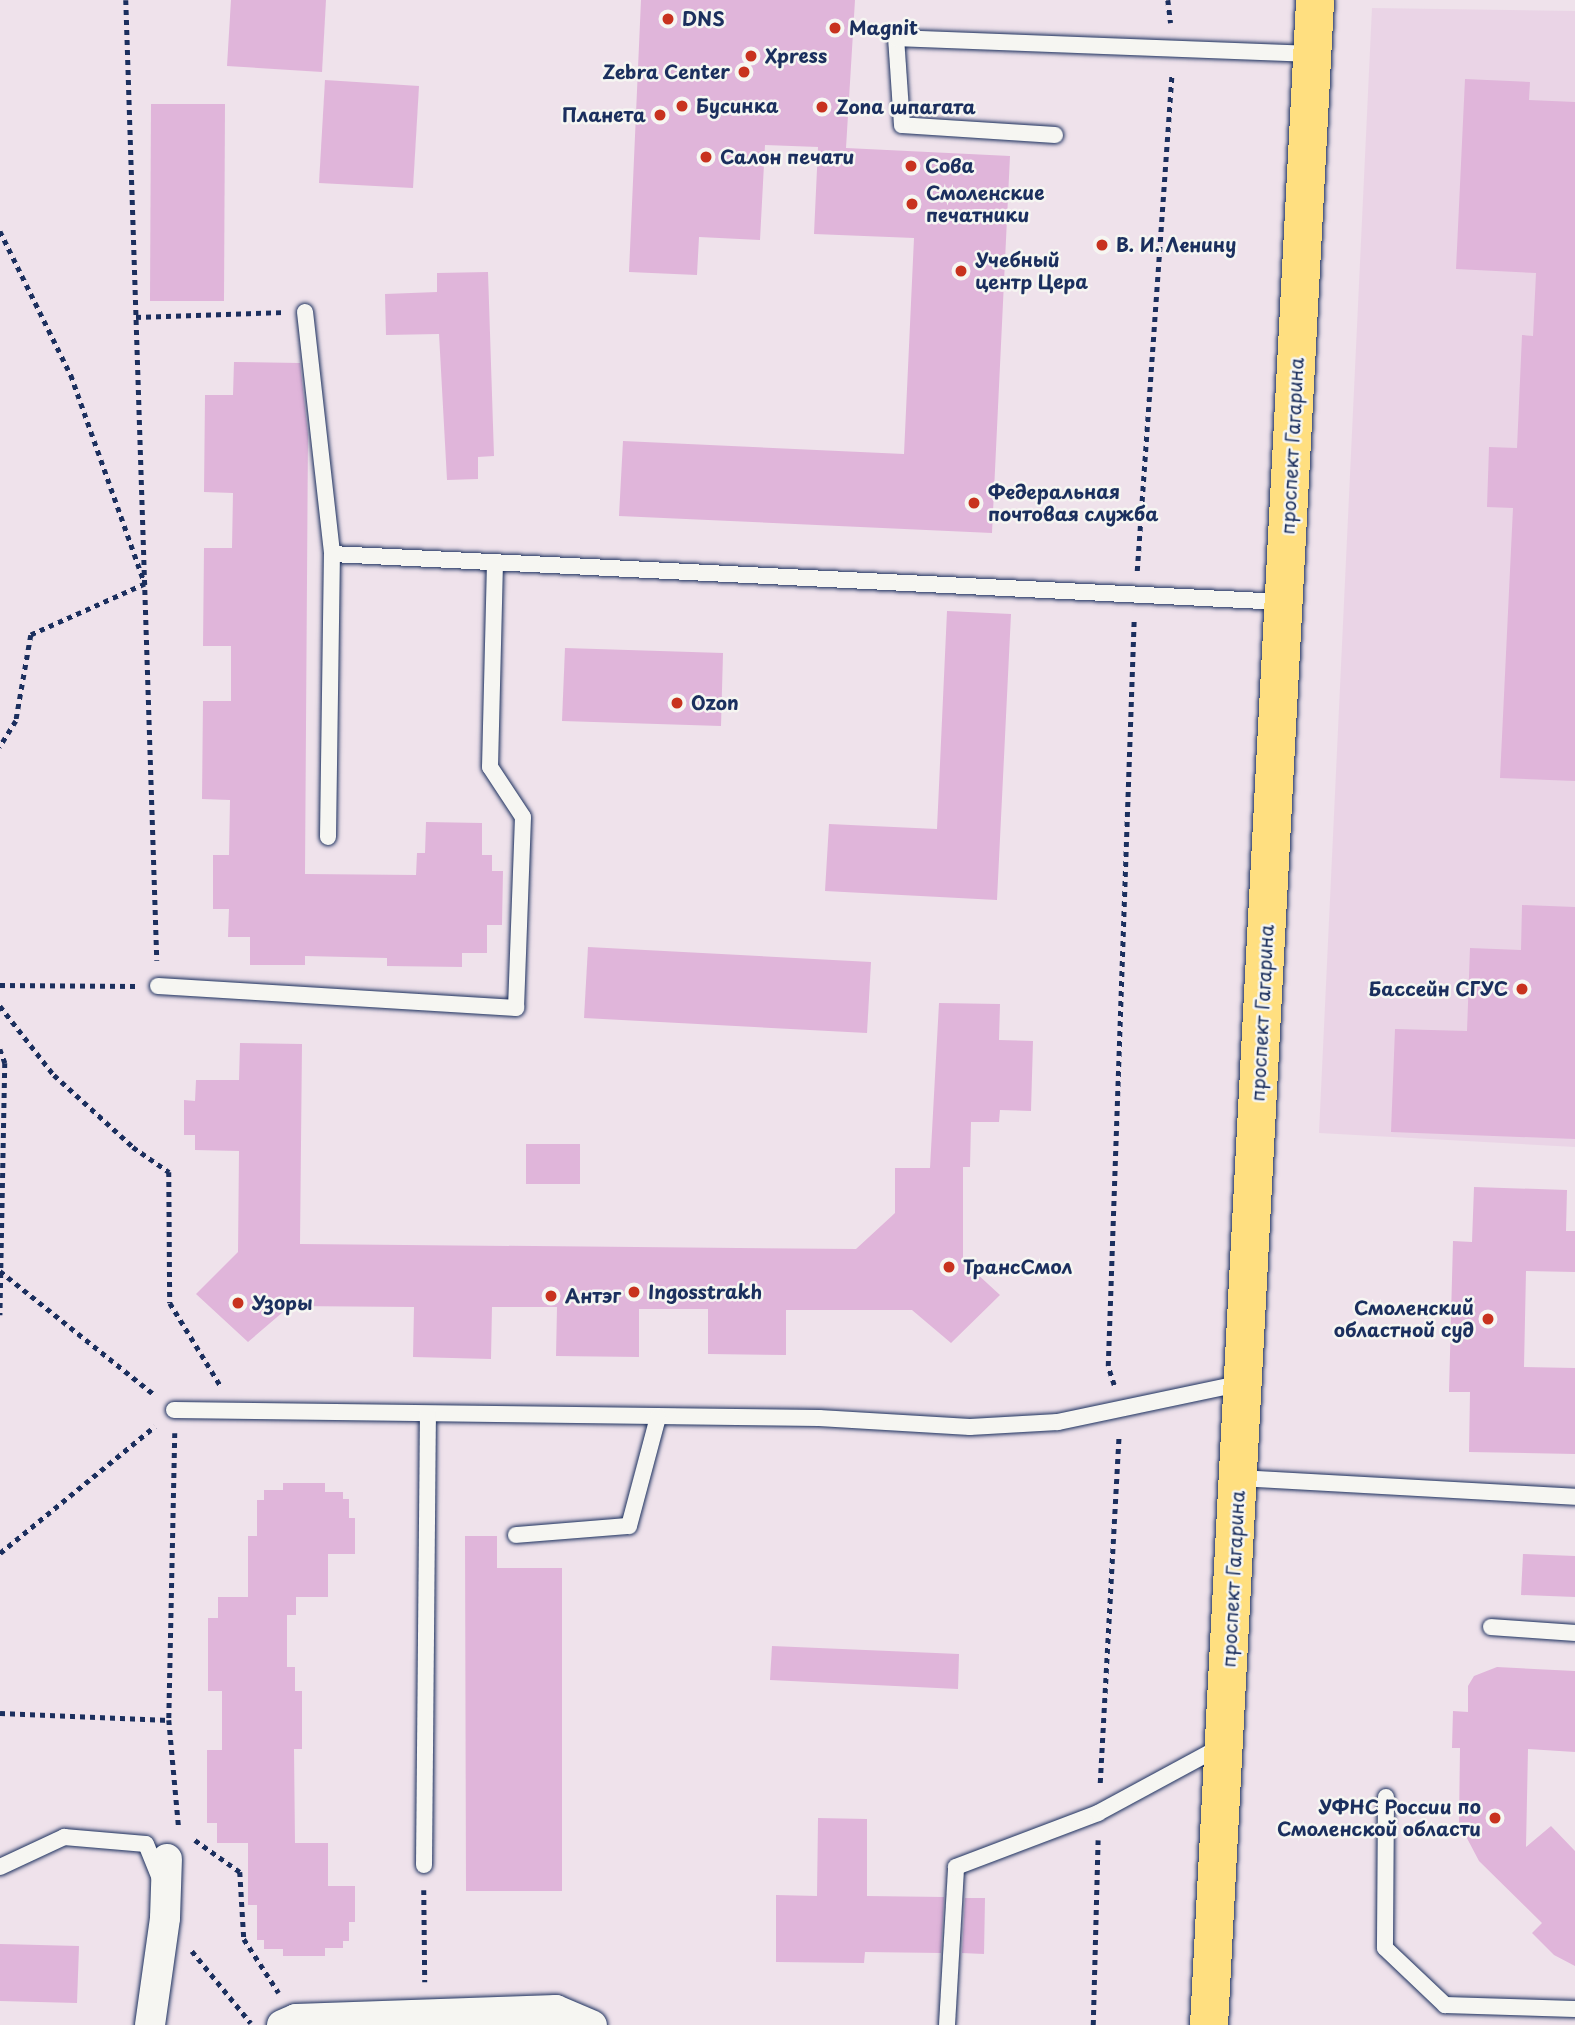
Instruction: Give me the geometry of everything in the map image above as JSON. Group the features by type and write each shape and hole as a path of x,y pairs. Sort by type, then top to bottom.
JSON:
{"main road":[{"name":"проспект Гагарина","path":"1209,2025 1226,1744 1315,0"}],"street":[{"path":"150,2025 165,1904 167,1859"},
{"path":"289,2022 556,2010 592,2025"}],"lane":[{"path":"1055,135 902,125 896,38 1312,54"},
{"path":"305,312 332,555 328,837"},
{"path":"332,555 1284,602"},
{"path":"158,986 516,1008 523,817 490,767 495,563"},
{"path":"174,1410 819,1418 970,1427 1058,1422 1243,1383"},
{"path":"424,1865 428,1414"},
{"path":"516,1535 629,1526 657,1417"},
{"path":"1238,1478 1575,1497"},
{"path":"1491,1627 1575,1633"},
{"path":"947,2025 956,1867 1098,1813 1226,1744"},
{"path":"1387,1797 1385,1948 1445,2005 1575,2009"},
{"path":"0,1867 64,1837 146,1844 165,1904"}],"path":[{"path":"0,985 158,986 126,0"},
{"path":"1093,2025 1098,1813 1120,1409 1108,1366 1135,595 1174,48 1168,0"},
{"path":"0,232 71,375 145,584"},
{"path":"136,317 305,312"},
{"path":"0,747 16,721 31,635 145,584"},
{"path":"0,1006 54,1075 133,1147 169,1171 170,1303 236,1411"},
{"path":"0,1049 5,1063 0,1315"},
{"path":"1,1271 174,1410"},
{"path":"0,1553 174,1410"},
{"path":"167,1859 180,1829 169,1720 174,1410"},
{"path":"0,1713 169,1720"},
{"path":"180,1829 240,1872 244,1939 289,2022"},
{"path":"424,1865 426,2014"},
{"path":"165,1904 253,2025"}],"shaded area":[{"path":"1372,8 1575,11 1575,1147 1319,1133"}],"building":[{"path":"231,0 326,0 322,72 227,66"},
{"path":"641,0 855,0 846,148 1010,156 992,533 619,516 623,441 904,454 914,238 814,234 818,147 765,145 760,240 699,237 697,275 629,272"},
{"path":"1465,79 1530,82 1529,100 1575,102 1575,781 1500,778 1513,508 1487,507 1489,447 1517,448 1522,335 1533,336 1536,273 1456,269"},
{"path":"325,80 419,86 413,188 319,183"},
{"path":"151,104 225,104 224,301 150,301"},
{"path":"488,272 494,456 478,457 478,479 447,480 439,334 386,335 385,294 437,292 437,273"},
{"path":"234,362 300,363 308,434 305,874 416,875 417,853 425,853 426,822 482,823 482,855 492,855 492,871 503,871 502,925 487,925 487,953 462,953 462,967 387,966 387,958 305,956 305,965 250,965 250,937 228,937 229,909 213,909 213,855 229,855 230,800 202,799 203,701 231,701 231,646 203,646 204,548 232,548 233,493 204,492 205,395 233,395"},
{"path":"947,611 1011,614 997,900 825,891 829,824 937,829"},
{"path":"565,648 723,653 721,726 562,721"},
{"name":"Бассейн СГУС","path":"1522,905 1575,907 1575,1139 1391,1132 1395,1029 1467,1031 1470,948 1521,950"},
{"path":"588,947 871,962 867,1033 584,1018"},
{"path":"939,1003 1000,1004 999,1040 1033,1041 1031,1111 1000,1110 999,1122 971,1122 970,1167 963,1167 963,1261 1000,1295 951,1343 912,1310 786,1310 786,1355 708,1354 708,1309 639,1309 639,1357 556,1356 557,1307 492,1307 491,1359 413,1357 414,1307 290,1306 248,1342 196,1294 238,1252 239,1151 195,1150 195,1135 184,1135 184,1100 195,1101 196,1080 239,1080 240,1043 302,1044 300,1244 856,1249 895,1213 895,1168 930,1168"},
{"path":"526,1144 580,1144 580,1184 526,1184"},
{"name":"Смоленский областной суд","path":"1474,1187 1567,1190 1566,1231 1575,1231 1575,1272 1526,1271 1524,1367 1575,1368 1575,1454 1469,1452 1470,1392 1449,1392 1453,1241 1472,1242"},
{"path":"283,1483 325,1483 325,1492 343,1492 343,1499 349,1499 349,1518 355,1518 355,1554 328,1554 328,1597 296,1597 296,1615 287,1615 287,1667 295,1667 295,1691 302,1691 302,1749 294,1749 295,1843 328,1843 328,1886 355,1886 355,1922 349,1922 349,1941 343,1941 343,1948 325,1948 325,1956 283,1956 283,1949 264,1949 264,1940 257,1940 257,1905 248,1905 248,1843 217,1843 217,1823 207,1823 207,1750 222,1750 222,1691 208,1691 208,1618 218,1618 218,1597 248,1597 248,1536 257,1536 257,1500 264,1500 264,1490 283,1490"},
{"path":"465,1536 497,1536 497,1568 562,1568 562,1891 466,1891"},
{"path":"1523,1554 1575,1556 1575,1597 1521,1595"},
{"path":"772,1646 959,1654 958,1689 770,1680"},
{"name":"УФНС России по Смоленской области","path":"1497,1667 1575,1671 1575,1752 1528,1749 1526,1847 1551,1826 1575,1851 1575,1966 1554,1955 1532,1933 1542,1923 1479,1861 1459,1823 1460,1748 1452,1748 1453,1711 1468,1712 1468,1686 1474,1676"},
{"path":"818,1818 867,1819 867,1896 944,1897 941,1953 865,1952 864,1963 776,1962 776,1895 817,1896"},
{"path":"965,1898 985,1898 984,1954 962,1953"},
{"path":"0,1944 79,1946 77,2003 0,2001"}],"place":[{"name":"DNS","path":"668,19"},
{"name":"Magnit","path":"835,28"},
{"name":"Xpress","path":"751,56"},
{"name":"Zebra Center","path":"744,72"},
{"name":"Бусинка","path":"682,106"},
{"name":"Zona шпагата","path":"822,107"},
{"name":"Планета","path":"660,115"},
{"name":"Салон печати","path":"706,157"},
{"name":"Сова","path":"911,166"},
{"name":"Смоленские печатники","path":"912,204"},
{"name":"В. И. Ленину","path":"1102,245"},
{"name":"Учебный центр Цера","path":"961,271"},
{"name":"Федеральная почтовая служба","path":"974,503"},
{"name":"Ozon","path":"677,703"},
{"name":"Бассейн СГУС","path":"1522,989"},
{"name":"ТрансСмол","path":"949,1267"},
{"name":"Ingosstrakh","path":"634,1292"},
{"name":"Антэг","path":"551,1296"},
{"name":"Узоры","path":"238,1303"},
{"name":"Смоленский областной суд","path":"1488,1319"},
{"name":"УФНС России по Смоленской области","path":"1495,1818"}]}
